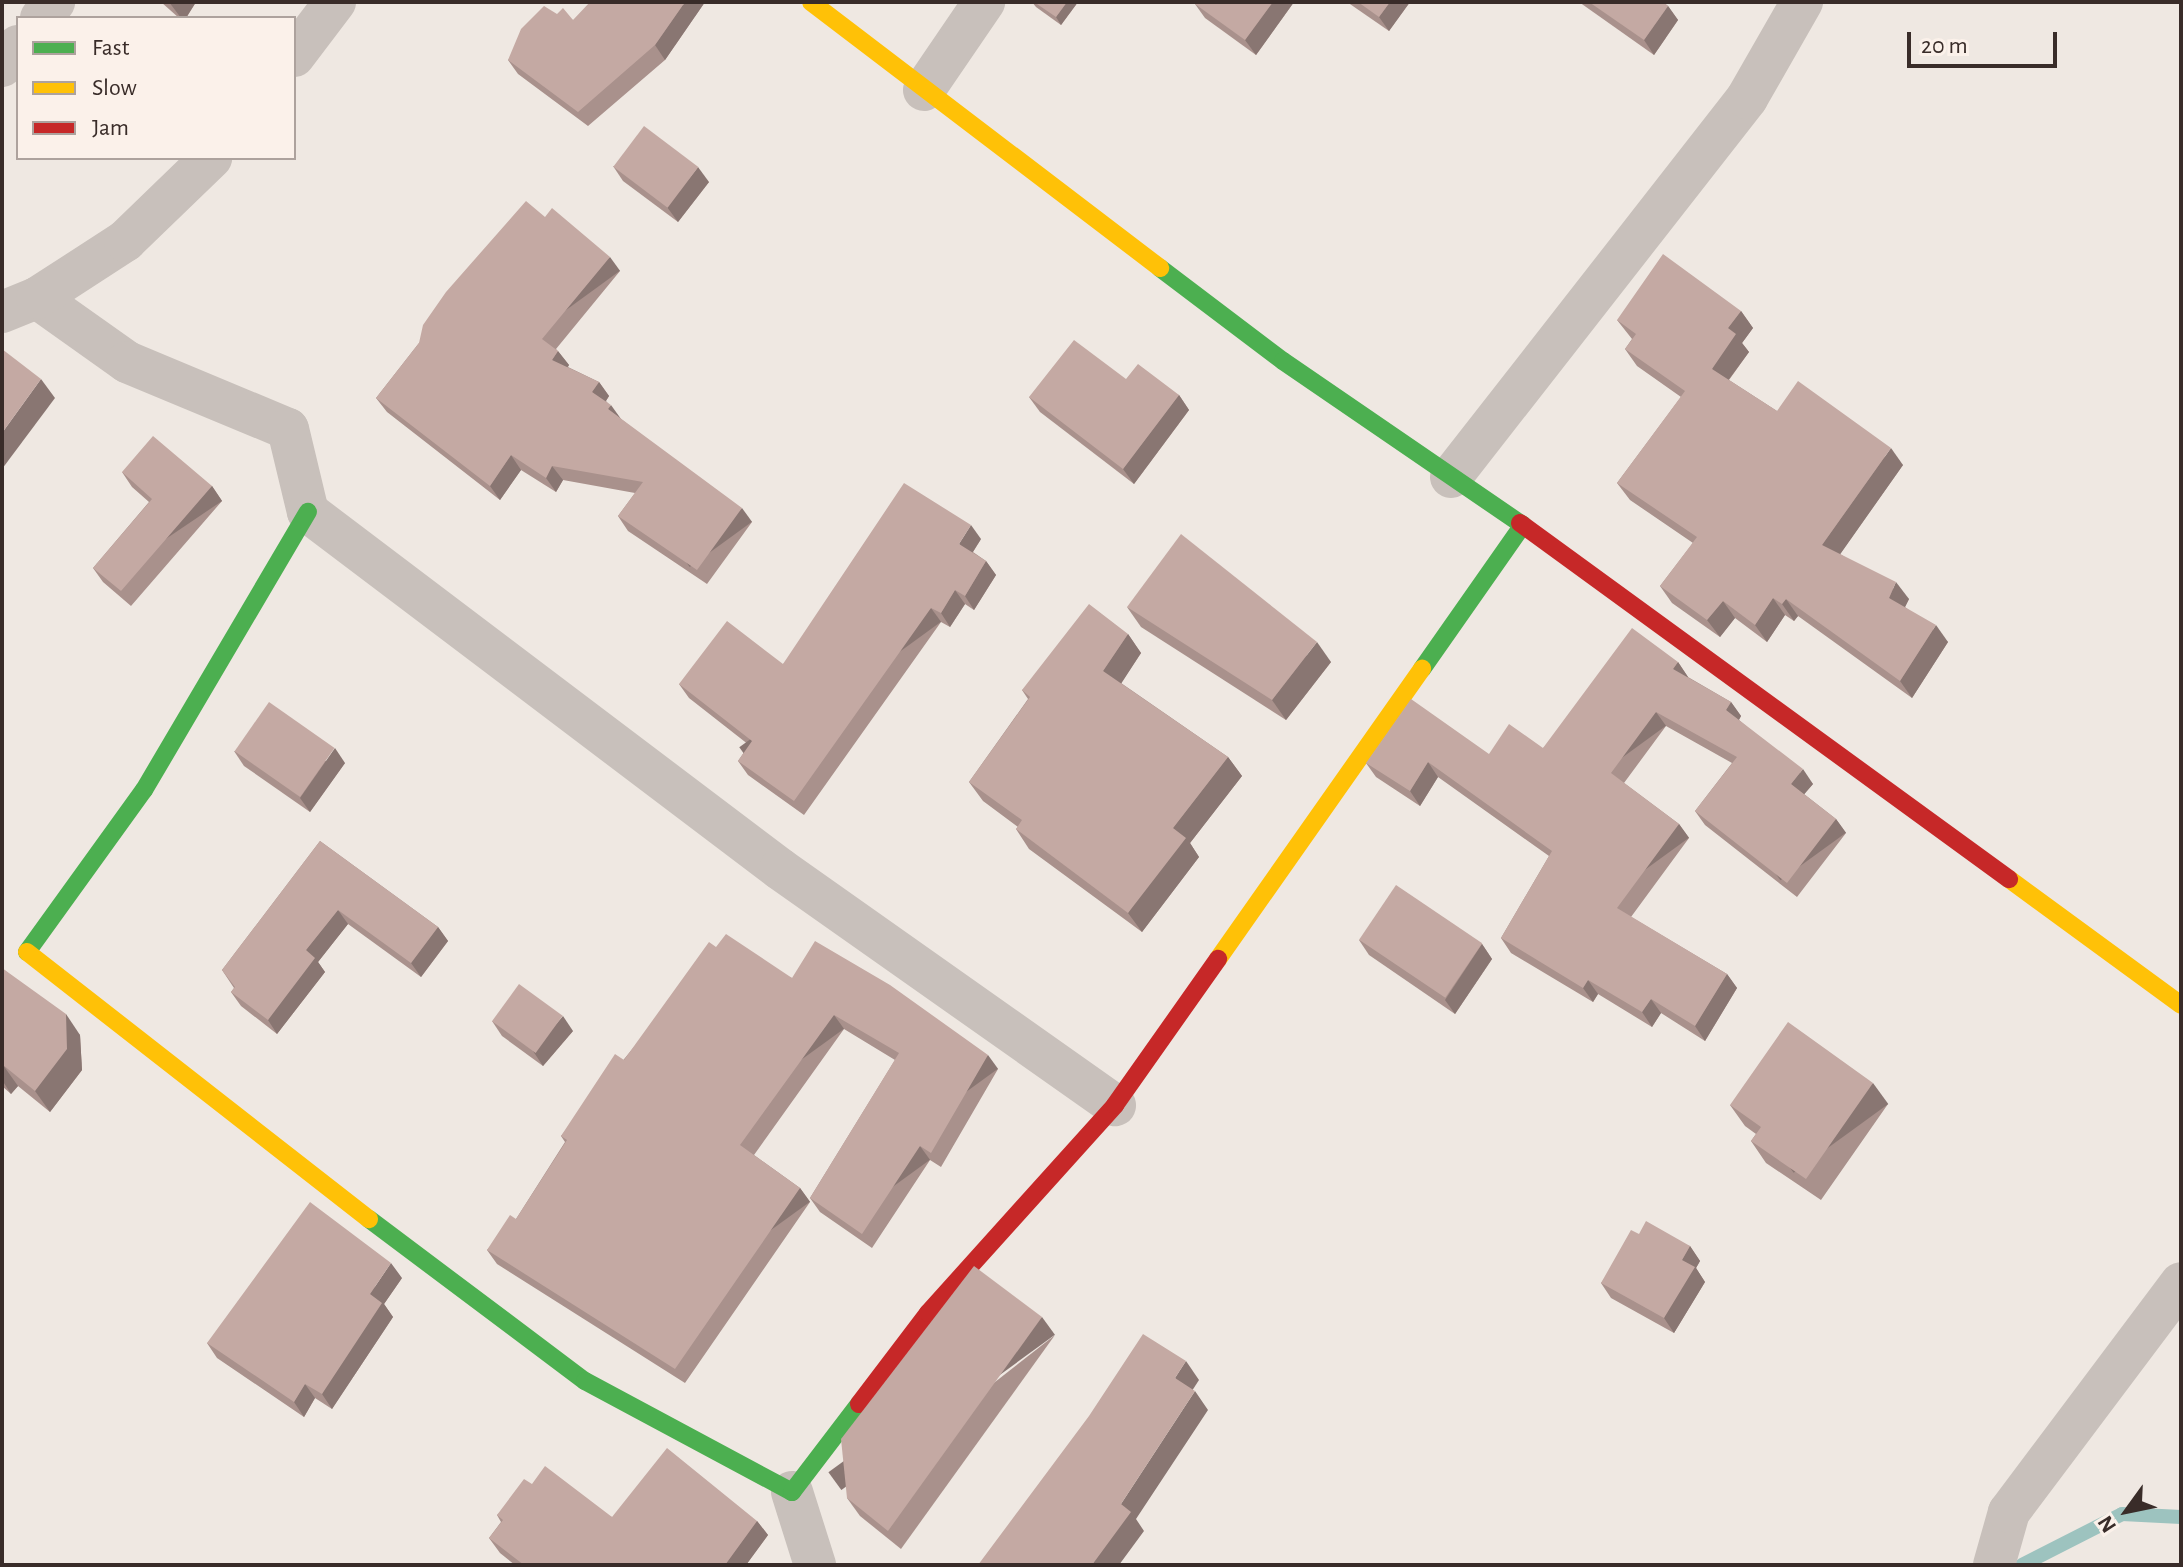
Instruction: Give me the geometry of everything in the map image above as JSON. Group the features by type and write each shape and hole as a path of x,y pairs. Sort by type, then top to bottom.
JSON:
{"street":[{"path":"296,53 335,2"},
{"path":"811,2 1283,361 1523,525 2181,1005"},
{"path":"924,90 984,2"},
{"path":"1451,477 1747,98 1802,2"},
{"path":"2,66 16,48"},
{"path":"20,305 125,241 209,160"},
{"path":"20,305 127,362 288,429 308,512 780,869 1115,1105"},
{"path":"308,512 144,790 13,948 585,1381 792,1492 815,1565"},
{"path":"792,1492 928,1313 1115,1105 1523,525"},
{"path":"1994,1565 2009,1512 2181,1283"}],"building":[{"path":"590,2 685,2 655,45 578,112 508,60 521,29 544,6 557,14 563,8 573,20"},
{"path":"1034,2 1067,2 1056,17"},
{"path":"1196,2 1273,2 1245,40"},
{"path":"1358,2 1390,2 1379,17"},
{"path":"1589,2 1663,2 1668,6 1644,40"},
{"path":"644,126 698,167 668,208 613,167"},
{"path":"526,201 545,217 552,208 610,257 542,339 558,351 552,360 599,382 592,392 611,405 608,409 742,508 697,570 618,516 643,482 552,466 546,478 511,455 490,486 376,398 419,343 423,325 446,292"},
{"path":"1663,254 1741,311 1728,328 1736,334 1712,369 1777,411 1798,381 1891,448 1822,545 1896,582 1889,598 1936,625 1900,681 1786,599 1782,604 1773,598 1755,625 1723,601 1707,620 1660,586 1697,537 1617,483 1685,391 1625,349 1636,334 1617,320"},
{"path":"1074,340 1126,379 1138,364 1179,395 1123,469 1029,397"},
{"path":"2,349 41,379 2,433"},
{"path":"153,436 212,486 121,591 93,568 152,499 122,472"},
{"path":"904,483 971,525 959,544 986,561 965,596 955,590 941,613 931,608 794,801 738,761 752,741 679,684 727,621 783,664"},
{"path":"1181,534 1317,642 1272,700 1127,607"},
{"path":"1089,604 1128,634 1103,671 1228,757 1173,828 1186,838 1128,913 1016,829 1022,820 969,782 1030,697 1022,690"},
{"path":"1632,628 1678,662 1673,669 1731,702 1726,710 1803,769 1791,784 1836,819 1787,883 1695,811 1737,757 1656,712 1611,773 1679,824 1617,908 1727,974 1695,1026 1651,999 1642,1012 1588,980 1583,988 1501,938 1552,851 1428,762 1410,791 1366,763 1411,699 1489,754 1509,724 1543,748"},
{"path":"269,702 335,748 300,797 235,751"},
{"path":"320,841 438,927 411,963 338,910 306,950 315,958 268,1020 231,992 235,987 222,970"},
{"path":"1396,885 1482,943 1445,998 1359,940"},
{"path":"726,934 792,978 815,941 890,985 988,1055 931,1153 920,1146 862,1234 810,1198 899,1053 834,1015 740,1145 800,1188 675,1369 487,1250 510,1215 516,1219 567,1140 561,1136 615,1054 624,1060 709,942 716,947"},
{"path":"2,968 66,1014 67,1049 35,1091 2,1066"},
{"path":"519,984 563,1016 536,1053 492,1021"},
{"path":"1788,1022 1873,1083 1806,1179 1751,1141 1761,1127 1730,1105"},
{"path":"310,1202 391,1263 370,1294 382,1303 322,1394 305,1384 294,1402 207,1343"},
{"path":"1646,1221 1690,1246 1682,1260 1695,1267 1664,1318 1601,1283 1631,1230 1639,1234"},
{"path":"974,1266 1042,1317 888,1531 847,1498 841,1439"},
{"path":"1143,1334 1186,1361 1175,1378 1195,1391 1121,1504 1131,1512 1092,1565 978,1565 1089,1416"},
{"path":"667,1448 757,1521 725,1565 524,1565 489,1538 503,1520 497,1515 524,1479 532,1484 545,1466 612,1517"}],"waterway":[{"path":"2022,1565 2122,1514 2181,1517"}],"traffic: fast":[{"path":"1160,268 1283,361 1520,523"},
{"path":"27,952 144,790 308,512"},
{"path":"1422,669 1523,525"},
{"path":"369,1219 585,1381 792,1492 859,1404"}],"traffic: slow":[{"path":"811,2 1160,268"},
{"path":"1218,959 1422,669"},
{"path":"2009,879 2181,1005"},
{"path":"27,952 369,1219"}],"traffic: jam":[{"path":"1520,523 2009,879"},
{"path":"859,1404 928,1313 1115,1105 1218,959"}]}
